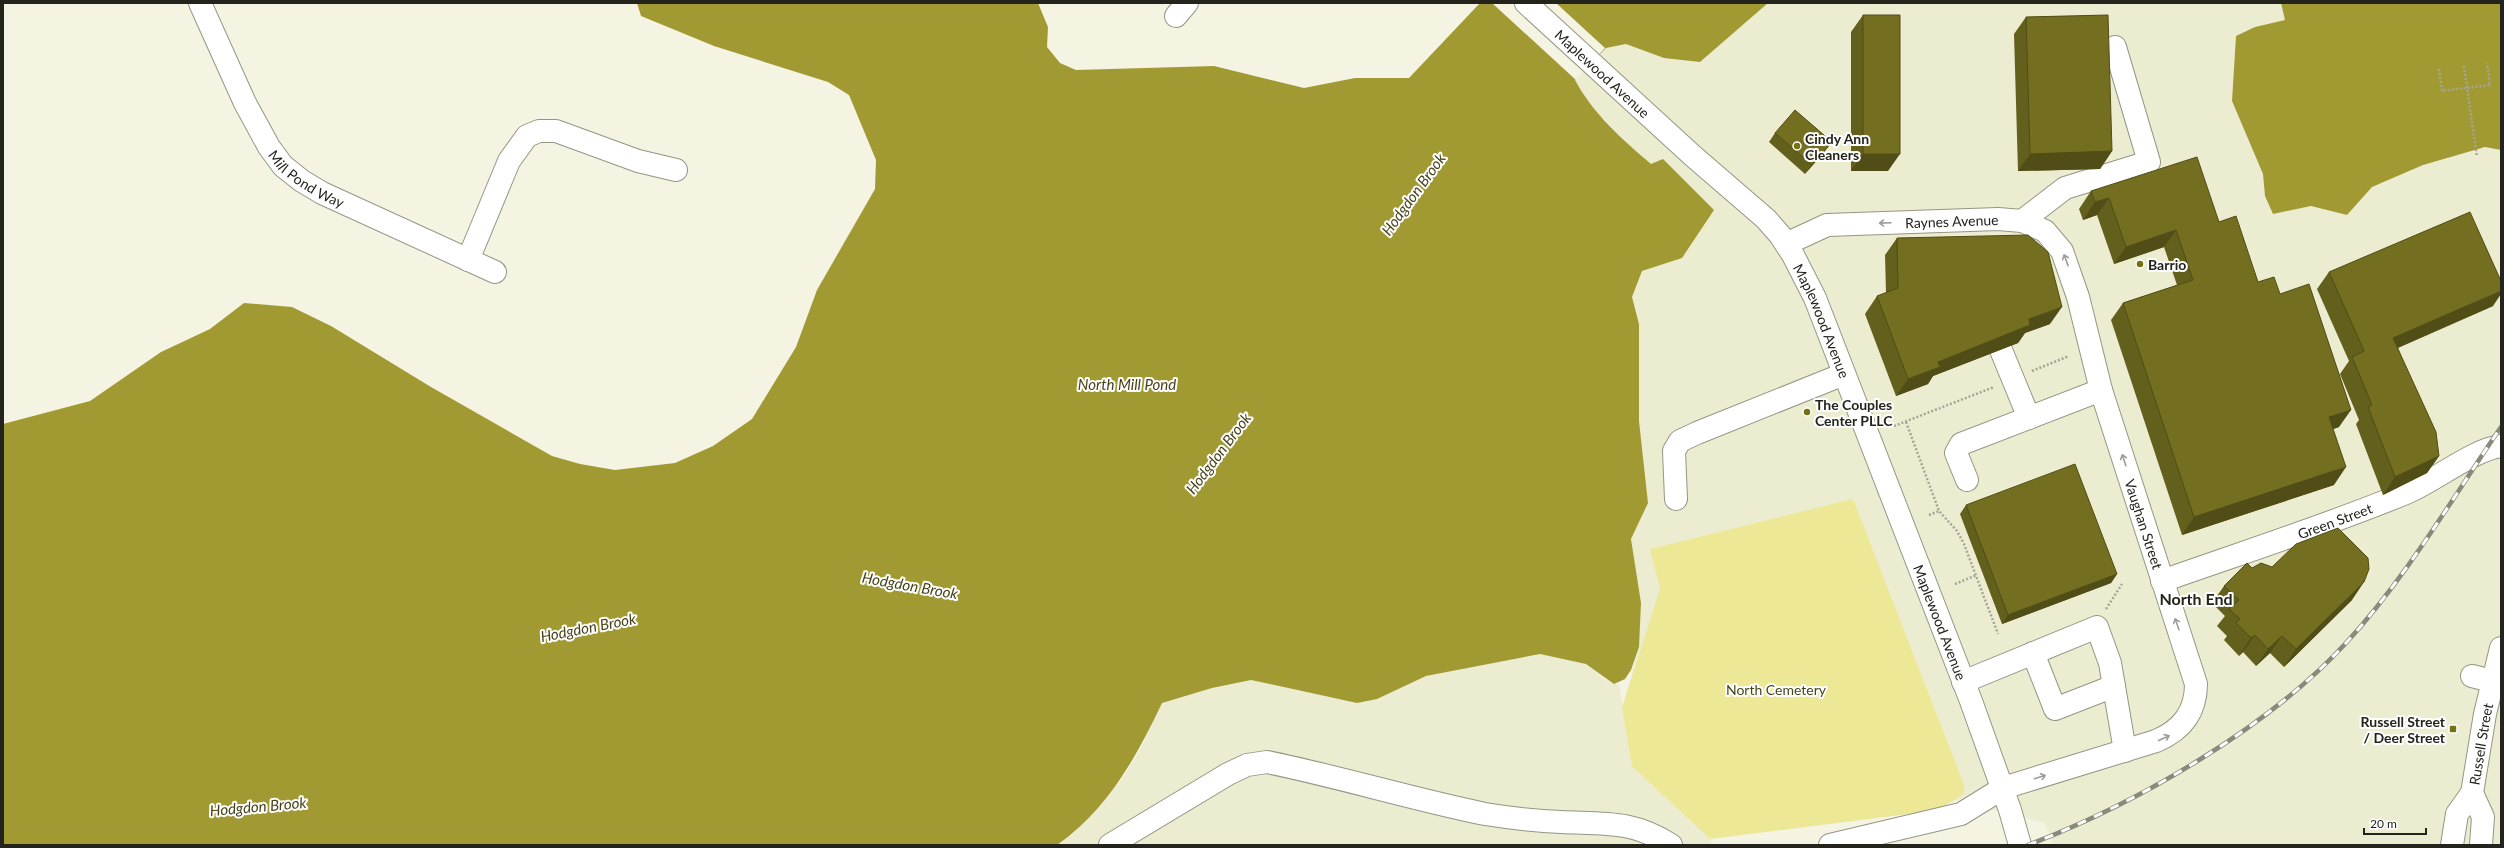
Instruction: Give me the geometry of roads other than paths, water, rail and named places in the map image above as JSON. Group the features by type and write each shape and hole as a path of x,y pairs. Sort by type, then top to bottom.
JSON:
{"street":[{"name":"Mill Pond Way","path":"200,3 257,126 269,147 283,166 302,181 322,193 494,272"},
{"name":"Maplewood Avenue","path":"1526,3 1693,156 1766,219 1786,244 1815,298 1963,682 2002,788 2020,845"},
{"path":"2022,221 2065,188 2149,162 2115,47"},
{"path":"468,260 509,161 527,136 539,131 556,131 638,161 676,170"},
{"name":"Raynes Avenue","path":"1786,244 1827,225 1998,219 2022,221 2045,231 2062,251 2078,297"},
{"name":"Vaughan Street","path":"1830,845 1960,814 2002,788 2125,751 2170,735 2182,724 2190,712 2196,698 2196,684 2102,390 2078,297"},
{"path":"2001,350 2029,418"},
{"path":"1676,499 1674,451 1680,442 1697,432 1844,374"},
{"path":"1967,480 1956,453 1960,444 2102,390"},
{"name":"Green Street","path":"2162,581 2371,508 2426,484 2486,450 2501,446"},
{"path":"1963,682 2097,627 2110,663 2125,751"},
{"name":"Russell Street","path":"2452,845 2457,814 2472,793 2493,712 2482,678 2501,648"},
{"path":"2032,653 2055,709 2114,686"},
{"path":"1110,845 1228,774 1247,765 1266,762 1486,814 1528,820 1601,822 1644,830 1671,845"},
{"name":"Russell Street","path":"2472,793 2483,817 2481,845"}],"water":[{"name":"North Mill Pond","path":"637,3 1038,3 1048,27 1047,47 1060,63 1076,70 1214,66 1304,88 1355,78 1409,78 1480,3 1768,3 1700,62 1664,58 1626,44 1606,48 1575,80 1591,104 1619,136 1651,164 1663,159 1714,210 1682,258 1642,271 1632,297 1639,324 1639,421 1648,503 1631,539 1641,603 1639,647 1631,670 1625,679 1614,684 1586,664 1540,654 1426,676 1377,699 1357,703 1251,680 1212,688 1162,703 1131,763 1118,782 1091,816 1057,845 3,845 3,424 90,401 161,352 210,329 244,303 292,307 331,326 431,387 552,456 580,464 615,470 675,463 713,446 752,419 796,347 817,290 875,189 876,160 849,95 828,82 714,46 641,16"},
{"path":"2281,3 2501,3 2501,150 2485,147 2423,165 2372,187 2347,215 2311,206 2273,214 2265,196 2263,174 2232,101 2236,36 2255,27 2285,20"}],"railway":[{"path":"2028,845 2112,808 2156,785 2240,733 2279,705 2346,643 2368,618 2408,566 2501,427"}],"place":[{"name":"Cindy Ann Cleaners","path":"1797,146"},
{"name":"Barrio","path":"2140,264"},
{"name":"The Couples Center PLLC","path":"1807,412"},
{"name":"Russell Street / Deer Street","path":"2453,729"}],"district":[{"name":"North End","path":"2196,598"}],"water label":[{"name":"Hodgdon Brook","path":"1413,194"},
{"name":"Hodgdon Brook","path":"1218,453"},
{"name":"Hodgdon Brook","path":"910,585"},
{"name":"Hodgdon Brook","path":"588,627"},
{"name":"Hodgdon Brook","path":"258,806"}],"park label":[{"name":"North Cemetery","path":"1776,689"}]}
